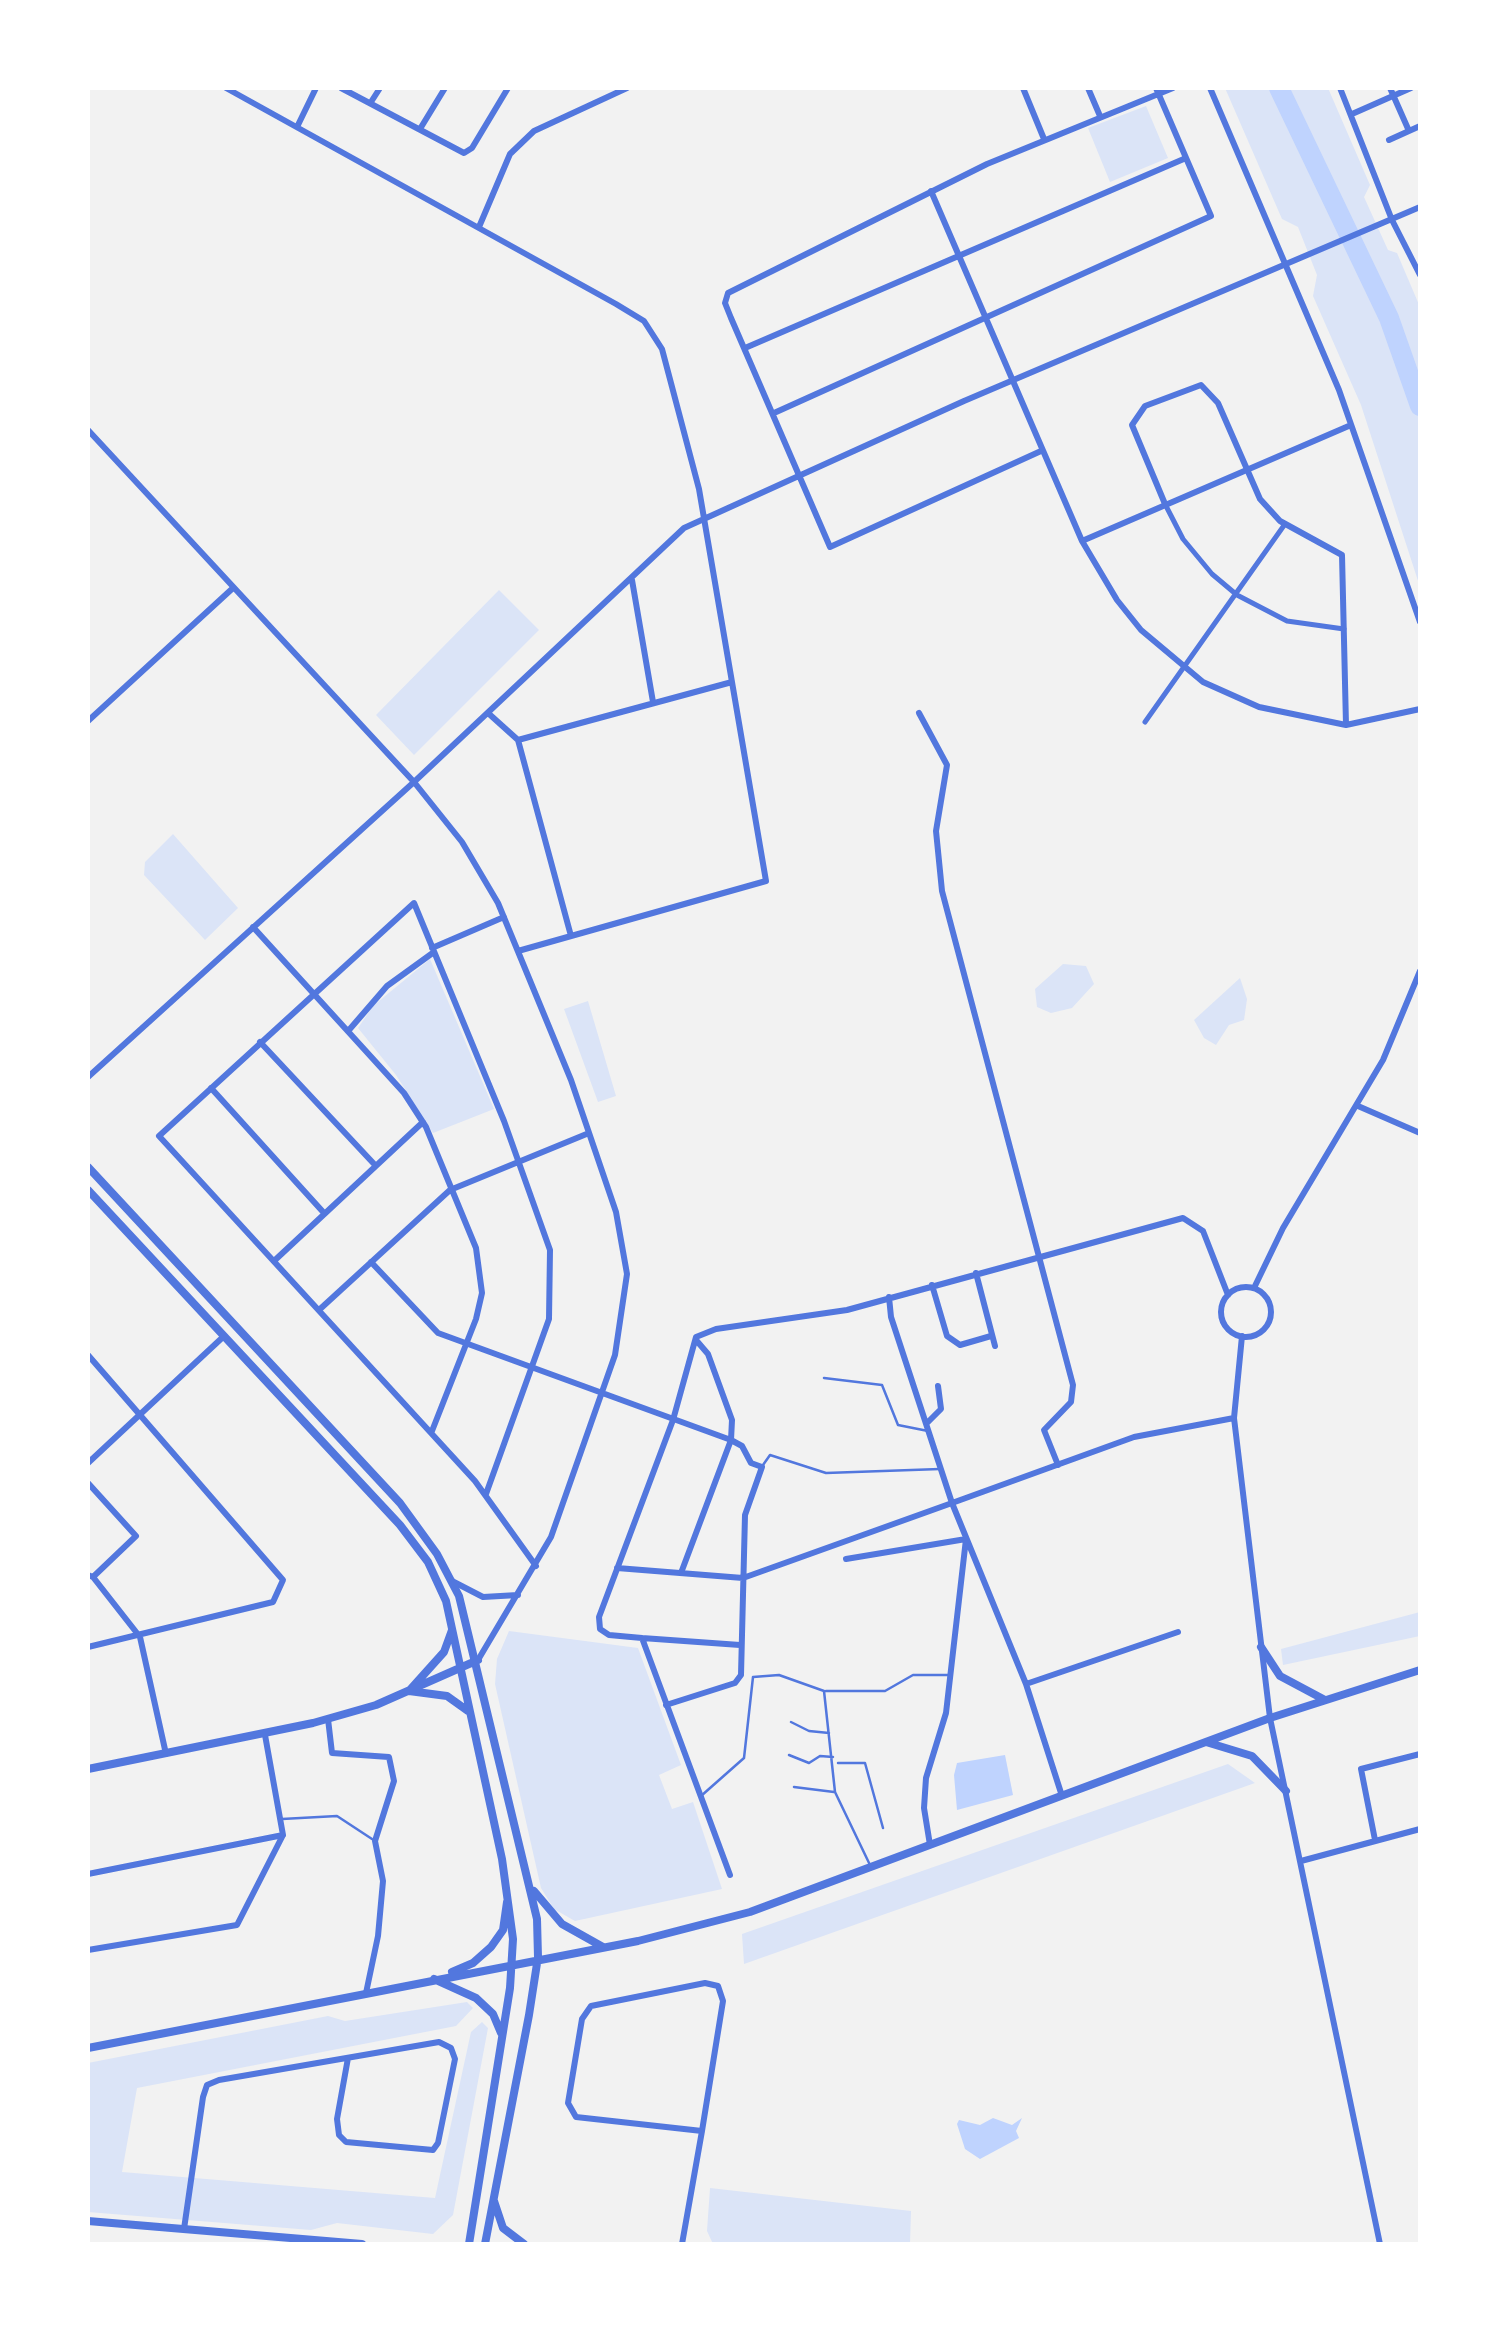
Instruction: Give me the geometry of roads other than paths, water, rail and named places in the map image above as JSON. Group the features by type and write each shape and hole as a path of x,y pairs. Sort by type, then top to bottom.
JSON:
{"street":[{"path":"226,88 644,321 662,350 704,520 766,881 518,950"},
{"path":"298,126 316,88"},
{"path":"341,88 464,154 472,148 508,88"},
{"path":"372,102 380,88"},
{"path":"420,129 445,88"},
{"path":"479,227 510,154 534,131 627,88"},
{"path":"1023,88 1044,139"},
{"path":"1088,88 1100,116"},
{"path":"1041,451 830,547 725,302 735,286 931,191 1157,90 1173,88"},
{"path":"1210,88 1351,424 1420,622"},
{"path":"1340,88 1392,220 1420,275"},
{"path":"1352,114 1392,92 1411,88"},
{"path":"774,413 1211,216 1157,90"},
{"path":"1392,92 1410,131"},
{"path":"1389,140 1420,126"},
{"path":"745,348 1186,158"},
{"path":"931,191 1082,541 1117,600 1141,630 1182,667 1244,702 1346,726 1420,710"},
{"path":"88,1076 414,782 684,528 802,478 1011,380 1420,207"},
{"path":"1344,630 1287,621 1237,595 1212,574 1184,539 1132,425 1145,406 1187,387 1202,385 1211,391 1260,500 1286,524 1342,555 1344,630 1346,726"},
{"path":"1082,541 1351,424"},
{"path":"88,430 414,782 462,842 504,917 590,1134 616,1212 627,1274 625,1312 601,1395 536,1566 478,1660 328,1719 88,1769"},
{"path":"1145,722 1286,524"},
{"path":"632,580 653,702"},
{"path":"88,721 233,588"},
{"path":"518,740 732,682"},
{"path":"488,713 518,740 571,936"},
{"path":"919,713 947,766 936,831 942,891 1042,1254 1073,1385 1071,1402 1044,1430 1058,1465"},
{"path":"486,1494 534,1370 549,1319 551,1256 541,1217 414,903 160,1136 432,1431 486,1494 536,1566"},
{"path":"349,1030 386,986 433,950 504,917"},
{"path":"254,927 349,1030 423,1122 481,1268 476,1320 432,1431"},
{"path":"1254,1288 1283,1228 1383,1060 1420,972"},
{"path":"260,1042 375,1165"},
{"path":"211,1088 324,1213"},
{"path":"1358,1106 1420,1133"},
{"path":"274,1261 423,1122"},
{"path":"319,1310 450,1190 590,1134"},
{"path":"88,1167 400,1503 452,1581 478,1660 530,1885 538,1958 484,2244"},
{"path":"88,1190 418,1547 437,1579 452,1620 508,1894 512,1963 469,2244"},
{"path":"740,1644 609,1636 600,1630 599,1618 673,1420 695,1339 716,1329 847,1310 1184,1218 1203,1231 1228,1295 1222,1318 1230,1331 1242,1336 1262,1332 1271,1318 1270,1302 1254,1288 1242,1287 1228,1295"},
{"path":"371,1262 438,1333 731,1440 762,1467 745,1515 742,1676 735,1684 666,1706"},
{"path":"976,1273 995,1346"},
{"path":"932,1285 946,1336 960,1345 992,1336"},
{"path":"889,1297 891,1318 952,1504 1026,1684 1062,1797"},
{"path":"88,1462 223,1336"},
{"path":"1242,1336 1234,1418 1270,1718 1380,2244"},
{"path":"681,1573 731,1440 732,1420 708,1354 695,1339"},
{"path":"88,1355 282,1580 272,1602 140,1637 88,1646"},
{"path":"928,1428 942,1409 938,1386"},
{"path":"617,1568 743,1578 1134,1437 1234,1418"},
{"path":"88,1483 136,1536 90,1576 140,1637 166,1754"},
{"path":"846,1559 966,1539"},
{"path":"930,1845 924,1808 926,1778 946,1713 966,1539"},
{"path":"452,1581 483,1597 519,1595"},
{"path":"409,1690 444,1652 452,1620"},
{"path":"1026,1684 1178,1632"},
{"path":"642,1638 730,1874"},
{"path":"1261,1648 1280,1676 1325,1700"},
{"path":"88,2048 603,1947 750,1912 1270,1718 1420,1670"},
{"path":"409,1690 447,1696 471,1715"},
{"path":"328,1719 332,1753 380,1755 388,1758 392,1767 393,1795 376,1840 382,1881 378,1936 366,1992"},
{"path":"88,1950 237,1925 283,1835 264,1735"},
{"path":"1206,1742 1252,1756 1286,1791"},
{"path":"1375,1840 1361,1769 1420,1754"},
{"path":"1301,1862 1420,1828"},
{"path":"88,1874 283,1835"},
{"path":"530,1885 548,1912 603,1947"},
{"path":"434,1979 474,1963 490,1947 502,1930 508,1894"},
{"path":"434,1979 476,1998 493,2014 502,2037"},
{"path":"682,2244 702,2130 724,2001 718,1986 705,1984 591,2006 582,2018 568,2103 576,2117 702,2130"},
{"path":"184,2229 207,2086 348,2058 439,2042 451,2048 455,2059 438,2143 433,2150 346,2142 339,2135 337,2120 348,2058"},
{"path":"492,2192 503,2228 524,2244"},
{"path":"88,2221 362,2244"}],"lane":[{"path":"824,1378 882,1385 898,1425 928,1428"},
{"path":"762,1467 770,1455 826,1473 942,1469"},
{"path":"742,1676 779,1675 791,1683 824,1691 891,1688 913,1675 949,1675"},
{"path":"700,1797 744,1758 752,1678"},
{"path":"824,1691 835,1760 835,1792 871,1866"},
{"path":"791,1722 809,1731 831,1733"},
{"path":"789,1755 809,1763 820,1756 864,1764 883,1828"},
{"path":"794,1788 835,1792"},
{"path":"280,1820 337,1816 376,1840"}],"water":[{"path":"1005,1755 1013,1795 957,1810 957,1763"},
{"path":"993,2118 1012,2125 1022,2118 1016,2131 1019,2138 980,2159 965,2149 957,2124 959,2120 980,2125"}],"waterway":[{"path":"1279,88 1389,318 1420,406"}]}
